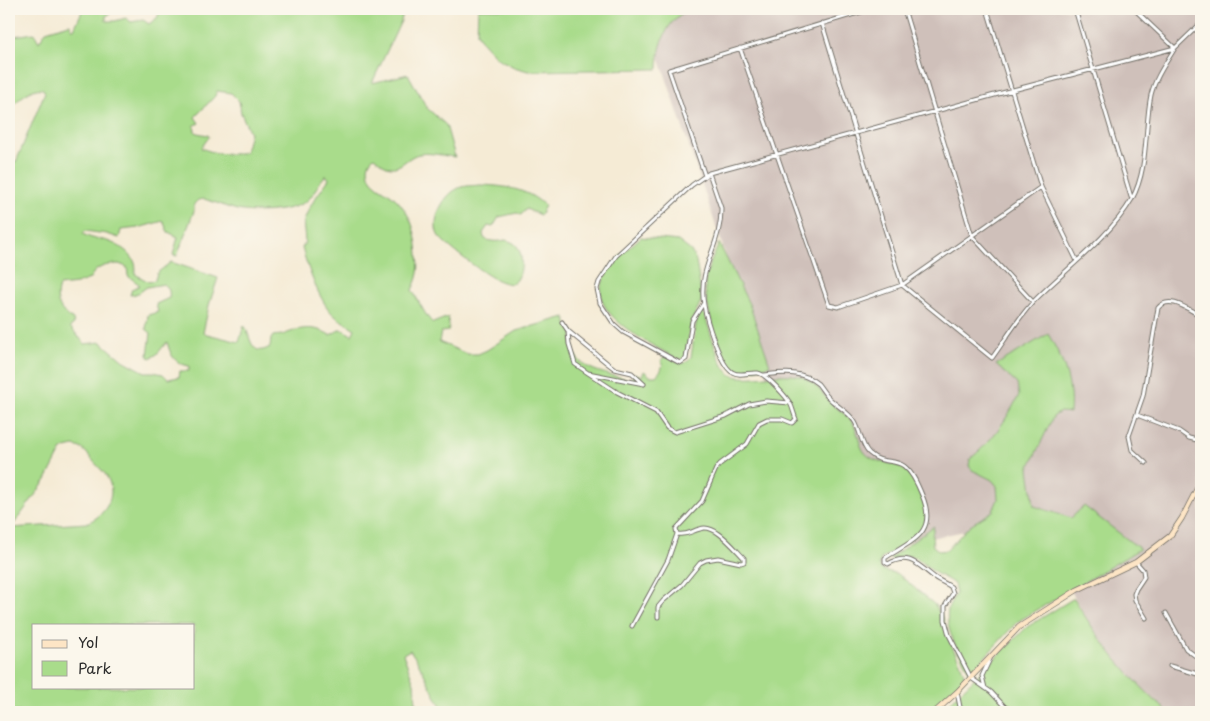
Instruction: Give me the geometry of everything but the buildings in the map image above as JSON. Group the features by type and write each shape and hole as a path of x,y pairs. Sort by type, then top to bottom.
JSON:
{"street":[{"path":"705,176 669,70 871,9"},
{"path":"904,9 972,236 1033,302"},
{"path":"987,9 1042,187 1077,261"},
{"path":"1075,9 1132,199"},
{"path":"1134,9 1176,48"},
{"path":"822,23 902,285 992,358 1033,302 1114,224 1132,199 1142,168 1151,94 1157,78 1176,48 1201,23"},
{"path":"740,48 829,306 838,306 902,285 1042,187"},
{"path":"703,304 692,322 686,359 680,363 623,332 614,324 600,303 597,289 598,282 616,256 692,185 709,173 1013,90 1176,48"},
{"path":"709,173 721,214 718,237 702,280 703,304 719,354 728,369 737,374 794,373 807,377 818,384 829,398 850,415 855,422 865,449 871,455 884,462 902,465 915,479 928,508 926,527 921,533 885,558 884,561 888,564 900,559 912,561 922,566 936,579 951,586 953,593 946,603 945,620 949,635 971,678 1005,707 1015,712"},
{"path":"1146,463 1135,454 1130,445 1129,436 1143,396 1159,306 1165,302 1170,302 1201,316"},
{"path":"562,322 568,331 607,363 615,369 632,373 644,384 588,373"},
{"path":"568,331 569,344 575,364 617,392 656,412 667,428 675,432 726,416 749,404 766,401 791,403"},
{"path":"632,626 668,560 677,534 676,527 702,501 716,469 747,444 760,423 767,419 782,419 792,423 795,421 791,403 763,375"},
{"path":"1136,415 1179,431 1189,438 1201,441"},
{"path":"935,712 1020,627 1084,586 1136,562 1170,536 1182,518 1201,481"},
{"path":"658,617 658,607 682,585 700,563 718,558 741,563 744,561 744,558 728,540 709,528 701,528 686,535 677,534"},
{"path":"1136,562 1143,570 1144,577 1136,589 1135,600 1146,618"},
{"path":"1166,613 1186,649 1201,660"},
{"path":"985,688 982,676 990,658"},
{"path":"1170,666 1201,675"},
{"path":"957,692 961,712"}],"shaded area":[{"path":"643,9 1201,9 1200,712 1168,712 1113,657 1090,624 1070,589 1139,549 1071,518 1034,506 1004,523 828,559"}],"green space":[{"path":"83,9 118,9 106,16 106,21 126,18 131,22 143,20 149,24 157,18 161,9 404,9 401,21 372,83 408,74 427,108 446,125 455,157 419,154 398,166 389,167 374,157 371,159 368,171 372,181 397,200 411,221 416,238 419,263 417,278 412,290 433,323 448,317 449,331 441,332 439,342 467,354 478,354 516,331 565,317 567,324 573,332 572,345 575,355 581,362 599,372 631,380 634,373 642,376 644,371 650,376 656,376 661,370 663,364 661,361 665,355 680,363 685,363 691,357 697,317 700,312 703,312 718,355 730,374 745,377 794,375 807,379 852,422 865,453 877,461 900,467 911,477 925,507 925,523 912,538 881,559 879,565 882,570 898,574 935,605 943,619 948,638 965,677 928,712 445,712 410,650 403,654 414,683 417,712 9,712 9,157 16,162 45,92 43,89 34,90 9,108 9,32 14,36 34,33 39,42 46,31 69,24 71,29 74,29","holes":["217,91 231,93 239,101 241,113 250,133 245,152 223,154 201,148 209,137 195,131 194,126 199,123 195,117 215,96","325,176 329,179 315,199 304,221 305,242 302,248 324,303 335,316 355,329 352,335 341,329 330,335 307,328 273,336 270,347 258,350 252,344 244,325 239,342 203,333 209,305 218,278 171,262 157,273 155,280 149,282 135,274 135,263 125,250 110,242 91,238 83,234 85,231 119,238 121,230 138,228 163,221 168,232 178,237 173,255 177,256 194,211 194,204 198,200 204,199 237,210 275,211 295,207 309,199","119,264 127,267 128,276 140,285 132,289 130,295 137,294 147,287 164,284 167,287 169,298 156,304 158,312 148,315 146,329 151,333 148,355 150,358 156,355 167,342 174,358 180,363 189,366 189,371 180,371 179,377 168,379 163,374 145,372 121,359 101,342 85,344 70,327 74,324 73,320 59,306 57,297 59,286 76,284 90,279 98,269","74,446 81,448 106,475 111,491 104,511 86,523 11,528 46,480 61,451"]},
{"path":"478,9 692,9 676,18 670,25 662,42 658,69 528,71 514,67 497,58 482,42 477,33"},
{"path":"480,185 515,189 531,195 545,206 540,215 526,209 521,215 517,213 499,217 493,227 488,226 483,233 484,238 488,240 505,240 515,244 519,249 521,270 514,283 504,282 488,275 455,251 438,235 436,229 437,216 447,197 459,188"},
{"path":"641,237 678,241 691,251 696,261 702,299 691,323 685,357 680,360 628,330 606,308 601,296 602,284 609,270 618,258"},
{"path":"719,243 750,306 770,365 749,371 737,371 731,366 719,345 710,317 705,283"},
{"path":"1048,334 1066,372 1071,402 1070,413 1060,412 1053,417 1029,468 1034,506 1071,518 1084,506 1140,549 1017,622 970,673 954,643 948,626 949,607 956,593 954,584 915,558 905,556 892,560 890,558 934,526 933,546 939,551 947,550 970,525 993,511 998,499 997,486 992,480 972,470 969,466 970,459 998,430 1019,395 1017,384 996,365"},
{"path":"1074,598 1094,630 1116,659 1168,712 940,712 1027,627"}]}
